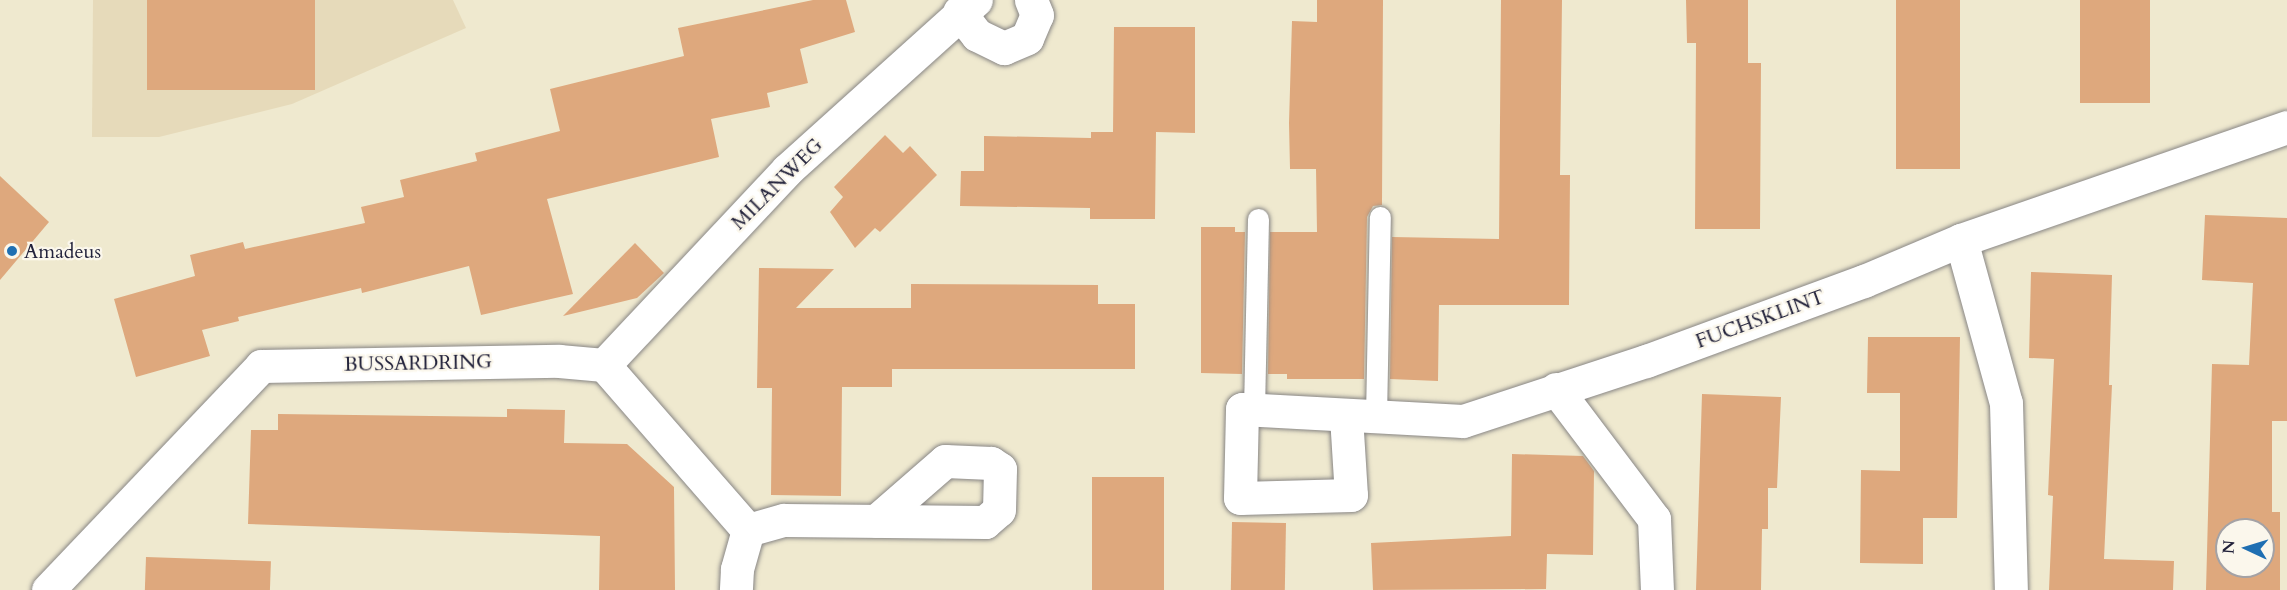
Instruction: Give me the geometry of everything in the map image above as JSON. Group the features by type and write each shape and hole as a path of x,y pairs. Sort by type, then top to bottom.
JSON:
{"street":[{"name":"MILANWEG","path":"604,365 787,170 967,6 977,35 1004,48 1027,38 1037,15 1031,0"},
{"name":"FUCHSKLINT","path":"1254,410 1463,421 1646,361 1842,289 1961,240 2285,132"},
{"path":"1961,240 2006,403 2011,590"},
{"name":"BUSSARDRING","path":"48,590 261,366 559,361 604,365"},
{"path":"604,365 748,530"},
{"path":"1556,389 1654,519 1657,590"},
{"path":"1254,410 1242,409 1240,498 1351,495 1361,416"},
{"path":"748,530 784,520 876,521"},
{"path":"736,590 737,569 748,530"}],"lane":[{"path":"1361,416 1380,217"},
{"path":"1254,410 1258,219"}],"shaded area":[{"path":"93,0 453,0 466,28 292,104 159,137 92,137"}],"building":[{"path":"147,0 315,0 315,90 147,90"},
{"path":"813,0 846,0 855,32 800,49 808,83 767,93 770,107 711,119 719,157 547,199 573,294 481,315 469,266 362,293 361,288 238,317 239,321 202,330 210,356 136,377 114,299 195,276 190,255 243,242 245,249 365,223 361,207 404,197 400,180 477,161 475,153 560,131 550,89 684,56 678,28"},
{"path":"1317,0 1383,0 1382,205 1373,206 1367,217 1364,379 1287,379 1287,374 1268,374 1270,232 1317,232 1316,169 1290,169 1289,123 1292,21 1317,22"},
{"path":"1501,0 1562,0 1560,175 1570,175 1569,305 1439,305 1438,381 1390,379 1392,237 1499,239"},
{"path":"1686,0 1748,0 1748,63 1761,63 1760,229 1695,229 1696,43 1687,43"},
{"path":"1896,0 1960,0 1960,169 1896,169"},
{"path":"2080,0 2150,0 2150,103 2080,103"},
{"path":"1114,27 1195,27 1195,133 1156,132 1155,219 1090,219 1090,208 960,206 961,171 984,171 984,136 1091,138 1091,132 1113,132"},
{"path":"885,135 903,153 910,146 937,175 880,232 875,228 855,248 830,212 843,197 834,187"},
{"name":"Amadeus","path":"0,176 49,222 0,280"},
{"path":"2205,215 2287,218 2287,421 2272,421 2272,512 2280,512 2280,590 2206,590 2212,364 2249,365 2253,283 2202,280"},
{"path":"1201,227 1235,227 1235,232 1245,232 1242,374 1201,373"},
{"path":"635,243 664,273 637,298 563,316"},
{"path":"759,268 834,269 796,308 911,308 911,284 1098,285 1098,304 1135,304 1135,369 892,369 892,387 842,387 841,496 771,495 772,388 757,388"},
{"path":"2031,272 2112,275 2109,385 2112,385 2104,559 2174,561 2173,590 2049,590 2053,496 2048,495 2054,359 2029,358"},
{"path":"1868,337 1960,337 1957,518 1923,518 1923,564 1860,563 1861,470 1900,471 1900,393 1867,393"},
{"path":"1702,394 1781,397 1777,488 1768,488 1768,529 1762,529 1761,590 1696,590"},
{"path":"507,409 565,410 564,443 627,444 674,487 675,590 599,590 600,536 248,524 251,430 278,430 278,414 507,417"},
{"path":"1512,454 1583,456 1594,471 1593,555 1547,554 1546,589 1373,590 1371,543 1511,536"},
{"path":"1092,477 1164,477 1164,590 1092,590"},
{"path":"1232,522 1286,523 1285,590 1231,590"},
{"path":"146,557 271,561 270,590 145,590"}],"place":[{"name":"Amadeus","path":"12,251"}]}
